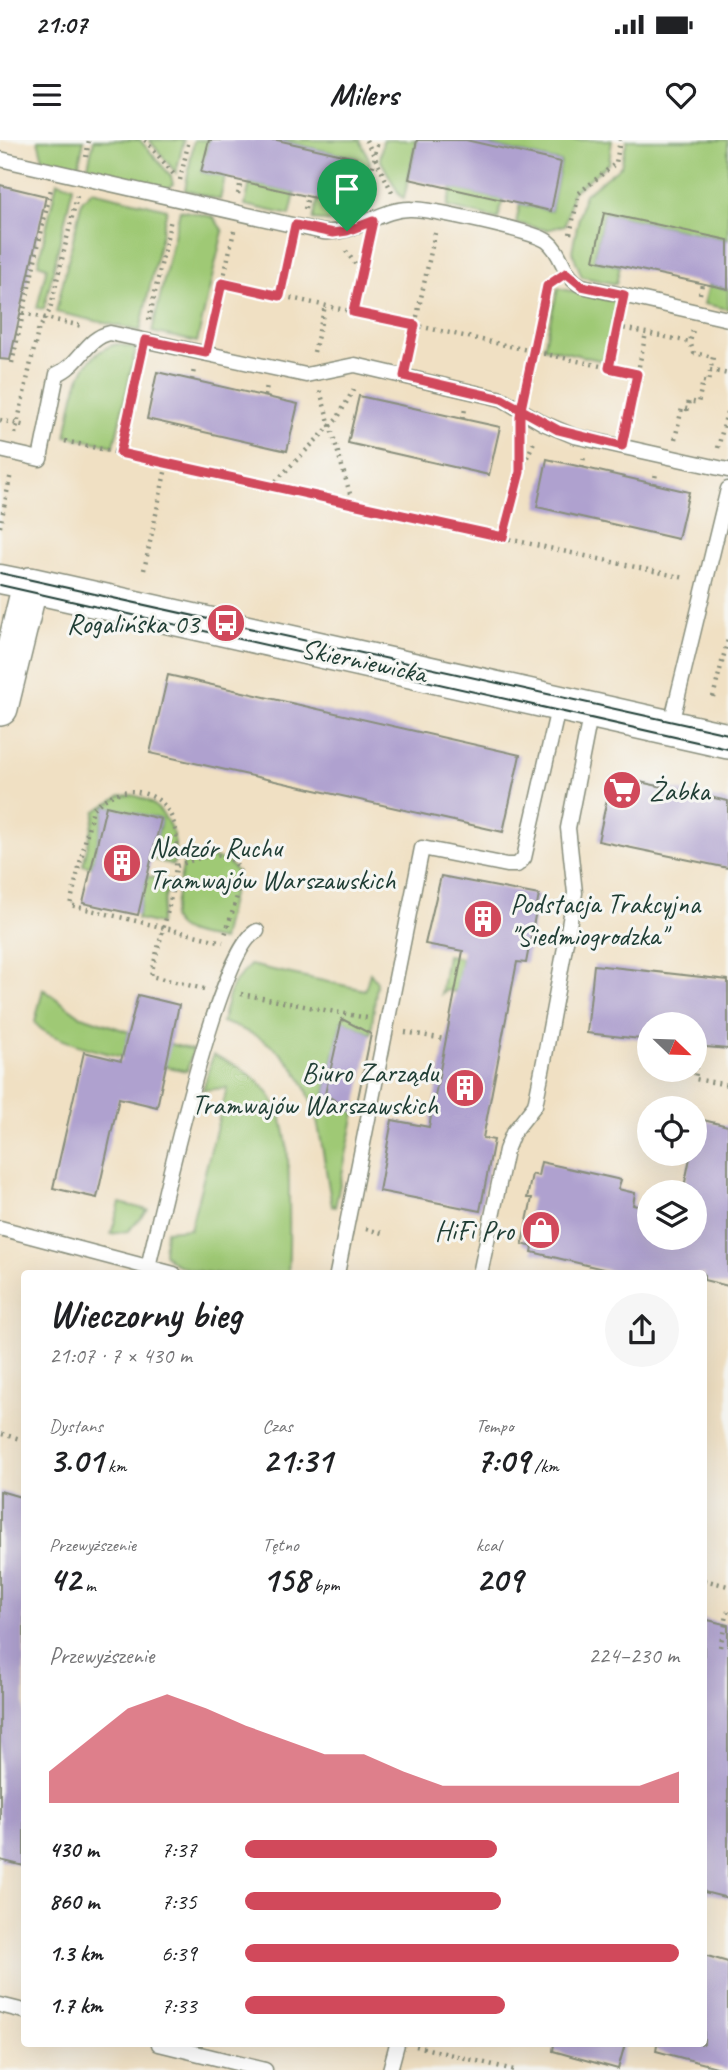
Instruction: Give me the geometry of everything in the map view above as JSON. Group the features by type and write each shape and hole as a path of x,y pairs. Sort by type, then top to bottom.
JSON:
{"street":[{"name":"Skierniewicka","path":"15,582 728,741"},
{"path":"0,708 15,582"}],"lane":[{"path":"0,159 333,233 410,208 535,234 559,253 566,273 582,286 728,319"},
{"path":"6,451 40,459 57,374 78,361 94,340 110,332 306,375 355,365 502,399 543,424 574,436 728,470"},
{"path":"670,728 728,489"},
{"path":"338,1270 422,848 517,865 524,858 575,706"},
{"path":"481,1270 506,1150 513,1133 535,1105 575,893 568,828 575,706"},
{"path":"148,1267 221,990 242,943 257,931"},
{"path":"0,1228 159,1270"},
{"path":"0,2005 21,2010"},
{"path":"171,2047 265,2070"},
{"path":"390,2070 396,2047"}],"path":[{"path":"145,140 180,181"},
{"path":"120,453 189,140"},
{"path":"366,140 401,210"},
{"path":"353,312 378,140"},
{"path":"559,253 571,233 579,193 616,163 620,140"},
{"path":"12,363 55,171"},
{"path":"0,527 6,451 38,331 45,318 81,177"},
{"path":"206,353 239,213"},
{"path":"404,376 439,214"},
{"path":"280,296 295,225"},
{"path":"520,472 521,409 547,286 566,273"},
{"path":"222,283 637,374"},
{"path":"609,368 624,295"},
{"path":"325,306 312,361 353,504"},
{"path":"671,457 682,408 687,409 689,401 698,403 703,381 708,382 713,357 694,353 690,342 696,312"},
{"path":"23,313 110,332"},
{"path":"617,327 690,342"},
{"path":"622,446 646,333"},
{"path":"271,486 330,426 366,368"},
{"path":"710,370 728,374"},
{"path":"503,537 520,472 543,424"},
{"path":"61,440 686,578"},
{"path":"144,570 167,463"},
{"path":"713,697 728,641"},
{"path":"70,905 93,808 115,793 135,791 153,796 163,804 173,822 180,847 151,976 211,989"},
{"path":"177,866 208,854 228,859 238,869 240,879 223,942"},
{"path":"386,1028 444,1039"},
{"path":"707,1081 728,1085"},
{"path":"361,1228 382,1233"},
{"path":"2,1434 21,1439"},
{"path":"707,1581 728,1586"},
{"path":"720,1647 728,1611"},
{"path":"421,2047 514,2070"}],"green space":[{"path":"38,140 84,140 78,168 43,160"},
{"path":"94,140 140,140 171,176 173,184 167,190 87,170"},
{"path":"149,140 184,140 176,173"},
{"path":"194,140 209,140 201,172 225,177 220,200 185,190"},
{"path":"277,140 360,140 370,161 359,208 354,217 336,222 313,220 318,199 346,205 356,158"},
{"path":"383,140 417,140 404,198 400,196 380,159"},
{"path":"466,140 612,140 609,163 573,192 565,225 547,230 516,223 520,204 551,211 561,162"},
{"path":"627,140 728,140 728,240 604,213 594,260 620,266 616,284 582,277 572,251 585,194 621,166"},
{"path":"57,182 73,186 44,309 37,308 47,267 38,264"},
{"path":"250,183 295,193 290,215 245,205"},
{"path":"452,188 503,200 498,219 447,207"},
{"path":"92,191 167,209 140,331 56,312 82,201"},
{"path":"180,210 213,217 223,231 197,342 152,332"},
{"path":"709,285 728,289 728,309 704,304"},
{"path":"558,288 617,302 603,361 544,347"},
{"path":"117,344 136,348 114,446 66,436 75,394 85,368 92,358"},
{"path":"132,795 152,804 167,821 175,842 173,865 152,859 161,819 106,807 92,867 83,865 96,811 121,796"},
{"path":"186,852 227,861 237,872 222,940 187,932 172,918"},
{"path":"147,876 169,881 159,924 137,919"},
{"path":"447,955 462,958 456,992 446,990 441,994"},
{"path":"250,965 365,990 370,973 377,982 371,1034 342,1020 325,1093 355,1113 335,1207 332,1206 316,1117 296,1070 278,1051 254,1035 222,1022 232,985"},
{"path":"43,989 79,1015 129,1032 127,1041 170,1044 193,1050 187,1071 80,1046 43,1030 35,1022"},
{"path":"213,1055 253,1077 267,1091 276,1106 286,1141 288,1163 288,1270 194,1270 173,1262 164,1253 166,1231 190,1229 227,1088 203,1090"},
{"path":"120,1203 148,1210 128,1231 111,1234"}],"building":[{"path":"209,140 277,140 356,158 346,205 201,172"},
{"path":"417,140 466,140 561,162 551,211 409,179"},
{"path":"0,185 46,196 10,360 0,359"},
{"path":"604,213 728,240 728,289 594,260"},
{"path":"157,372 298,404 287,451 147,419"},
{"path":"359,396 500,427 489,475 348,443"},
{"path":"547,459 689,492 678,539 537,507"},
{"path":"168,675 520,755 503,832 150,753"},
{"path":"612,776 728,801 728,868 598,841"},
{"name":"Nadzór Ruchu Tramwajów Warszawskich","path":"106,806 161,819 138,915 83,903"},
{"name":"Biuro Zarządu Tramwajów Warszawskich","path":"441,876 539,895 526,963 517,962 483,1138 494,1140 480,1211 379,1191 392,1120 429,1127 463,951 425,944"},
{"path":"594,965 728,980 728,1049 707,1047 707,1012 637,1012 637,1039 587,1033"},
{"path":"138,995 179,1005 157,1107 119,1098 97,1198 53,1188 84,1052 121,1061"},
{"path":"342,1019 371,1034 355,1113 325,1094"},
{"path":"707,1121 728,1126 728,1286 707,1281 707,1270 607,1270 532,1252 533,1247 522,1244 532,1198 527,1198 532,1174 538,1176 541,1162 621,1180 618,1189 635,1193 633,1205 637,1206 637,1250 707,1250 707,1180 685,1180 688,1166 707,1166"},
{"path":"0,1491 21,1497 21,1865 0,1860"},
{"path":"707,1620 728,1625 728,1898 707,1893"},
{"path":"707,1956 728,1962 728,2070 656,2051 657,2047 707,2047"},
{"path":"554,2047 624,2047 618,2069 553,2051"}],"tram line":[{"path":"0,573 728,734"},
{"path":"0,585 728,749"}],"place":[{"name":"Rogalińska 03","path":"226,623"},
{"name":"Żabka","path":"622,790"},
{"name":"Nadzór Ruchu Tramwajów Warszawskich","path":"122,863"},
{"name":"Podstacja Trakcyjna \"Siedmiogrodzka\"","path":"483,919"},
{"name":"Biuro Zarządu Tramwajów Warszawskich","path":"465,1088"},
{"name":"HiFi Pro","path":"541,1230"}],"route":[{"path":"347,231 323,232 295,225 280,296 222,283 206,353 145,340 120,453 503,537 520,472 518,460 521,409 547,286 566,273 582,286 624,295 609,368 637,374 622,446 558,430 543,424 521,409 502,399 404,376 415,325 353,312 373,221 347,231"}]}
